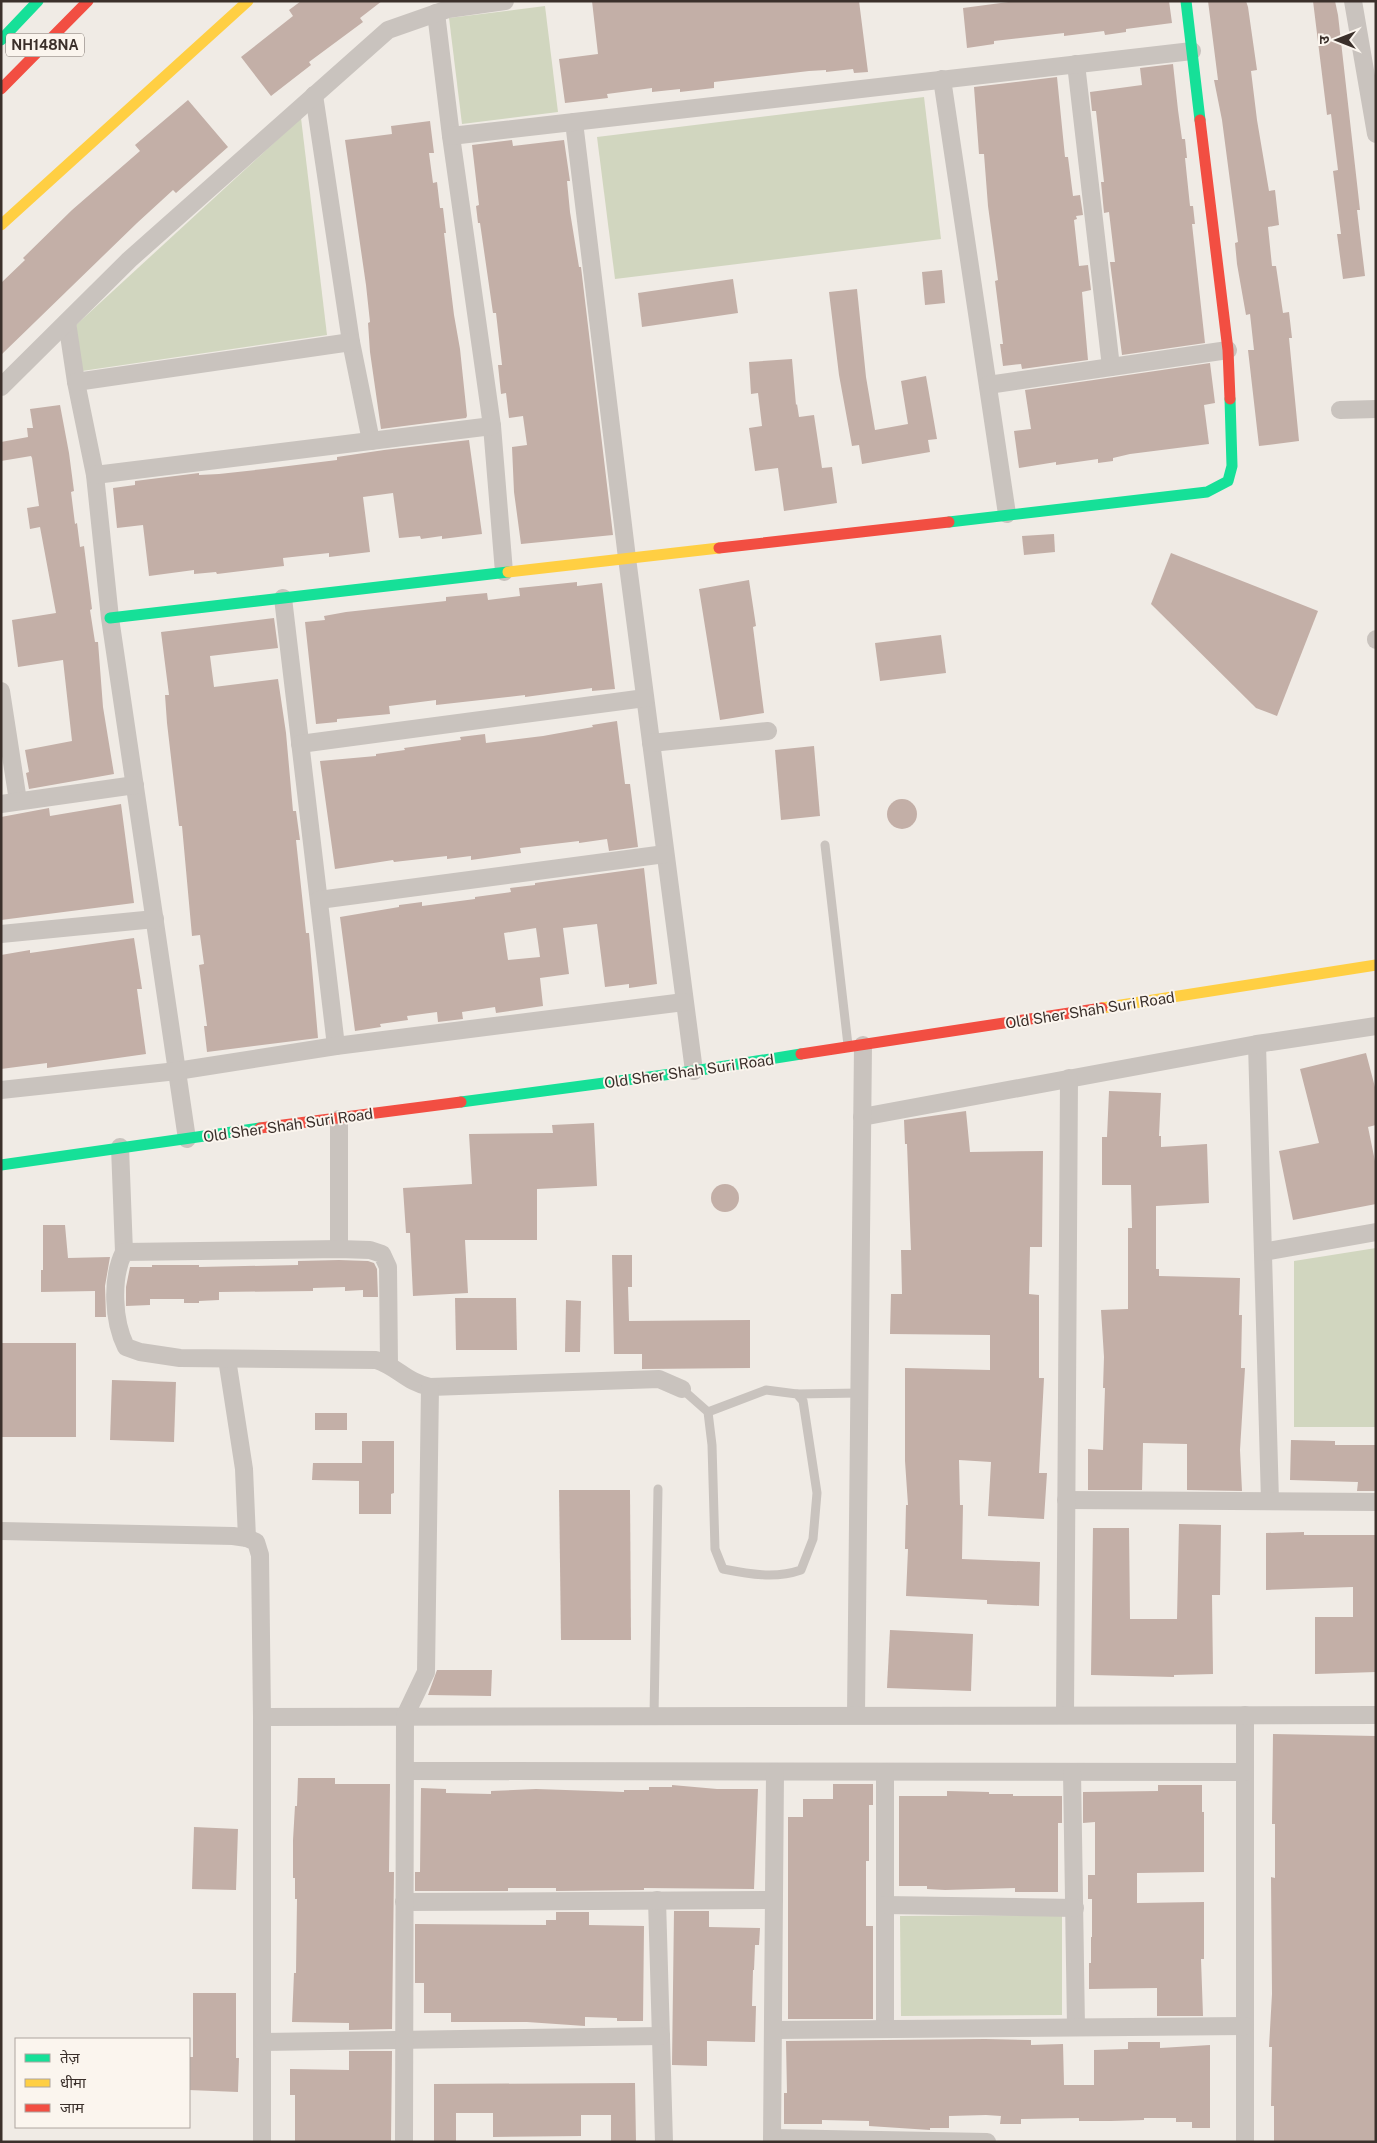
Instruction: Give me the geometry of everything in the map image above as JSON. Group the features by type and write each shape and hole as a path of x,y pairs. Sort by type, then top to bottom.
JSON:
{"main road":[{"name":"NH148NA","path":"1,40 38,1"},
{"name":"NH148NA","path":"1,89 88,1"},
{"path":"1,225 248,1"},
{"path":"110,618 1207,492 1228,481 1232,466 1228,350 1186,1"},
{"name":"Old Sher Shah Suri Road","path":"1,1166 120,1147 694,1071 1376,965"}],"street":[{"path":"1,387 129,260 388,30 448,9 505,1"},
{"path":"1353,1 1376,134"},
{"path":"436,13 451,136 492,426 504,572"},
{"path":"451,136 1192,51"},
{"path":"1076,64 1111,367"},
{"path":"942,79 1007,514"},
{"path":"314,95 351,342 371,441"},
{"path":"574,122 627,558 694,1071"},
{"path":"67,322 76,382 95,475 110,618 188,1139"},
{"path":"76,382 351,342"},
{"path":"988,385 1228,350"},
{"path":"1340,410 1376,409"},
{"path":"95,475 492,426"},
{"path":"283,598 336,1046"},
{"path":"1,691 9,802 135,785"},
{"path":"300,744 645,698"},
{"path":"651,744 768,731"},
{"path":"319,900 665,854"},
{"path":"1,934 155,919"},
{"path":"1,1090 178,1071 336,1046 684,1002"},
{"path":"862,1117 1257,1044 1376,1026"},
{"path":"1257,1044 1270,1502"},
{"path":"856,1046 862,1117 856,1715"},
{"path":"1064,1715 1069,1078"},
{"path":"339,1119 339,1249"},
{"path":"120,1147 124,1252 119,1263 116,1293 120,1334 126,1347 140,1352 164,1356 227,1359 376,1360 389,1364 405,1378 430,1387 659,1379 682,1389"},
{"path":"1263,1252 1376,1232"},
{"path":"124,1252 339,1249 370,1250 382,1254 388,1267 389,1364"},
{"path":"227,1359 244,1469 247,1538"},
{"path":"404,2142 405,1716 426,1672 430,1387"},
{"path":"1066,1500 1376,1502"},
{"path":"1,1531 233,1536 247,1538 256,1542 260,1555 262,1717 262,2142"},
{"path":"1244,1715 1244,2142"},
{"path":"262,1717 1376,1716"},
{"path":"405,1771 1244,1772"},
{"path":"775,1772 772,2140 987,2142"},
{"path":"885,1772 885,2029"},
{"path":"1072,1772 1076,2027"},
{"path":"657,1900 664,2142"},
{"path":"404,1902 774,1900"},
{"path":"885,1905 1074,1908"},
{"path":"773,2030 1244,2026"},
{"path":"263,2042 661,2036"}],"lane":[{"path":"825,844 856,1046"},
{"path":"682,1389 708,1412 712,1445 714,1549 723,1569 747,1574 784,1576 801,1570 813,1539 816,1494 803,1401 797,1394"},
{"path":"708,1412 766,1390 797,1394 859,1393"},
{"path":"654,1716 658,1489"}],"green space":[{"path":"545,6 558,112 462,124 449,18"},
{"path":"924,97 941,239 615,279 597,137"},
{"path":"301,118 327,335 82,371 76,325"},
{"path":"1376,1248 1376,1427 1294,1427 1294,1261"},
{"path":"1062,1915 1062,2015 901,2016 900,1916"}],"building":[{"path":"301,1 382,1 360,18 363,22 309,62 311,65 271,96 241,57 293,16 289,10"},
{"path":"592,1 859,1 868,72 854,73 853,69 826,72 826,70 809,71 714,82 714,88 680,92 680,89 652,92 652,88 607,94 608,98 565,103 559,59 598,54"},
{"path":"1016,1 1169,1 1172,23 1126,29 1126,32 1105,35 1104,31 1064,36 1064,33 994,41 994,44 967,48 963,8"},
{"path":"1208,1 1246,1 1248,7 1257,70 1251,71 1257,120 1269,191 1275,190 1279,225 1268,227 1272,266 1276,266 1283,313 1289,312 1292,338 1289,338 1299,441 1259,446 1248,350 1254,350 1250,314 1246,315 1237,264 1235,243 1238,242 1222,120 1214,80 1218,80"},
{"path":"1313,1 1335,1 1338,15 1360,210 1357,210 1365,276 1343,279 1337,234 1341,234 1333,171 1338,170 1331,114 1327,115"},
{"path":"1173,64 1182,139 1185,139 1190,206 1193,206 1195,224 1192,224 1205,343 1122,355 1110,262 1115,262 1109,212 1104,213 1101,182 1104,182 1096,111 1092,111 1090,92 1142,85 1140,68"},
{"path":"1057,77 1065,157 1068,157 1073,196 1080,195 1083,215 1076,216 1077,219 1074,220 1079,266 1088,265 1091,290 1082,292 1088,360 1022,369 1021,364 1003,366 1000,344 1003,344 995,281 998,280 988,206 984,154 979,154 974,87"},
{"path":"188,100 228,147 176,193 173,190 1,355 1,283 25,260 23,258 72,210 140,151 135,145"},
{"path":"430,121 434,153 429,153 433,183 437,182 440,208 443,208 446,233 444,233 467,416 466,418 381,429 370,352 368,323 370,322 366,285 345,140 392,134 391,126"},
{"path":"512,140 513,146 564,140 570,181 567,181 570,212 579,267 581,267 613,535 521,544 514,492 512,447 527,445 523,416 509,418 506,393 501,394 498,365 502,365 496,313 493,313 480,223 478,223 476,206 479,205 472,145"},
{"path":"942,270 945,303 925,305 922,272"},
{"path":"733,279 738,313 642,327 638,293"},
{"path":"857,289 866,377 875,430 908,424 901,381 926,376 937,439 928,440 930,452 862,464 859,445 852,446 839,375 829,292"},
{"path":"792,359 796,405 799,417 814,415 822,468 832,467 837,503 784,511 778,468 755,471 749,428 762,426 758,393 751,394 749,362"},
{"path":"1210,363 1215,403 1204,405 1209,444 1130,454 1113,458 1113,461 1098,463 1098,459 1056,465 1056,462 1019,468 1014,431 1031,429 1025,390"},
{"path":"60,405 74,491 71,492 75,524 77,523 80,547 84,546 92,609 90,610 95,642 98,642 103,707 114,774 29,789 26,773 29,772 25,750 72,741 63,660 18,667 12,620 56,613 40,527 30,529 27,508 39,506 32,458 31,456 1,461 1,442 28,437 27,428 33,428 30,409"},
{"path":"469,440 482,534 442,539 442,536 421,539 420,536 399,538 393,493 363,497 370,552 329,557 329,553 283,558 284,566 217,574 216,572 194,574 194,570 149,576 143,525 117,528 113,488 135,485 135,481 199,473 199,475 219,474 264,469 337,460 337,457 384,450"},
{"path":"1054,534 1055,552 1024,555 1022,536"},
{"path":"1171,553 1318,611 1277,716 1256,708 1151,604"},
{"path":"749,580 756,626 753,627 764,713 720,720 699,589"},
{"path":"577,582 577,586 602,583 615,689 592,691 592,688 525,697 525,695 436,705 436,700 389,706 390,714 337,719 337,722 316,724 305,622 325,620 324,616 346,612 446,601 446,597 487,593 488,600 520,596 519,588"},
{"path":"274,618 278,648 210,656 214,687 278,679 286,733 293,811 296,811 300,840 296,840 306,933 309,933 318,1038 207,1052 204,1026 207,1026 199,965 204,964 200,935 192,936 182,826 179,826 167,723 165,695 169,695 161,632"},
{"path":"941,635 946,673 880,681 875,643"},
{"path":"617,721 625,784 630,784 638,847 609,851 607,839 579,843 579,841 520,848 521,853 471,860 471,856 447,859 447,856 394,862 393,860 335,869 320,761 376,756 376,754 405,750 404,748 461,740 460,737 485,734 486,743 543,736"},
{"path":"814,746 820,816 781,820 775,750"},
{"path":"902,799 913,803 917,814 913,825 902,829 891,825 887,814 891,803"},
{"path":"121,804 134,903 1,920 1,817 49,808 50,816"},
{"path":"644,868 657,984 629,988 629,984 605,987 597,924 563,928 569,974 540,978 543,1006 496,1013 495,1007 462,1012 463,1019 438,1022 437,1012 407,1016 408,1020 380,1024 381,1027 355,1031 340,917 399,907 399,905 422,902 422,906 475,899 475,897 511,892 510,888 535,885 535,883","holes":["536,928 540,957 508,960 504,933"]},
{"path":"134,938 142,989 137,989 146,1054 47,1068 47,1063 1,1069 1,955 30,950 30,953"},
{"path":"1366,1053 1376,1091 1376,1125 1368,1127 1376,1166 1376,1204 1293,1220 1279,1151 1319,1143 1300,1069"},
{"path":"1109,1091 1161,1093 1159,1136 1161,1136 1161,1147 1207,1144 1209,1203 1156,1206 1156,1269 1159,1269 1159,1276 1240,1278 1239,1315 1242,1315 1241,1368 1245,1368 1240,1450 1242,1491 1187,1490 1187,1444 1143,1443 1142,1490 1088,1490 1088,1449 1103,1450 1105,1388 1103,1388 1104,1357 1101,1310 1128,1309 1128,1228 1132,1228 1131,1185 1102,1185 1102,1137 1107,1137"},
{"path":"966,1111 970,1152 1043,1151 1042,1247 1030,1247 1029,1294 1039,1295 1039,1378 1044,1378 1039,1473 1047,1473 1044,1519 988,1516 991,1462 959,1460 960,1505 963,1505 962,1559 1040,1562 1039,1606 987,1604 987,1600 906,1596 908,1549 905,1549 906,1505 908,1505 905,1461 905,1368 990,1370 990,1335 890,1334 891,1294 902,1294 901,1250 911,1250 907,1144 905,1144 904,1120"},
{"path":"594,1123 597,1186 537,1189 537,1240 465,1240 468,1293 413,1296 410,1233 406,1233 403,1188 472,1184 469,1134 553,1133 552,1125"},
{"path":"725,1184 735,1188 739,1198 735,1208 725,1212 715,1208 711,1198 715,1188"},
{"path":"43,1225 65,1225 68,1258 110,1257 105,1286 106,1317 95,1317 95,1291 41,1292"},
{"path":"612,1255 632,1255 632,1287 628,1287 629,1321 750,1320 750,1368 642,1369 642,1354 614,1354"},
{"path":"339,1260 374,1263 377,1269 378,1297 363,1297 363,1290 345,1291 345,1287 313,1288 313,1291 219,1292 219,1300 184,1303 184,1299 150,1299 150,1305 126,1306 126,1287 130,1267 152,1267 152,1265 199,1265 199,1267 298,1265 298,1261"},
{"path":"455,1298 516,1298 517,1350 456,1350"},
{"path":"566,1300 581,1301 580,1352 565,1352"},
{"path":"1,1343 76,1343 76,1437 1,1437"},
{"path":"112,1380 176,1382 174,1442 110,1440"},
{"path":"315,1413 347,1413 347,1430 315,1430"},
{"path":"1291,1440 1335,1441 1335,1445 1376,1445 1376,1491 1357,1491 1358,1482 1290,1480"},
{"path":"362,1441 394,1441 394,1493 391,1494 391,1514 359,1514 359,1481 312,1480 313,1463 362,1463"},
{"path":"559,1490 630,1490 631,1640 561,1640"},
{"path":"1179,1524 1221,1525 1220,1595 1212,1595 1213,1674 1174,1675 1174,1677 1091,1675 1093,1528 1129,1528 1130,1619 1177,1619"},
{"path":"1304,1532 1304,1535 1376,1535 1376,1672 1315,1674 1315,1617 1353,1617 1353,1587 1266,1590 1266,1533"},
{"path":"890,1630 973,1634 971,1691 887,1688"},
{"path":"437,1670 492,1670 491,1696 428,1695"},
{"path":"1273,1734 1376,1736 1376,2142 1274,2142 1274,2106 1271,2106 1272,2047 1269,2047 1272,1994 1271,1877 1275,1878 1275,1824 1272,1824"},
{"path":"298,1778 335,1778 335,1784 390,1784 389,1872 394,1872 392,2029 349,2030 349,2023 292,2022 294,1973 296,1973 297,1899 295,1899 295,1878 293,1878 293,1840"},
{"path":"833,1784 873,1784 873,1805 869,1805 869,1861 866,1861 866,1926 873,1926 873,2019 788,2019 788,1817 803,1817 803,1799 833,1799"},
{"path":"672,1785 717,1789 758,1789 754,1889 644,1888 644,1890 556,1891 556,1888 508,1888 508,1891 415,1891 415,1872 420,1872 421,1788 446,1789 446,1793 491,1794 491,1791 536,1789 624,1792 624,1790 649,1790 649,1787 672,1787"},
{"path":"1158,1785 1202,1785 1204,1872 1137,1873 1137,1903 1204,1902 1204,1959 1201,1959 1203,2016 1157,2016 1157,1988 1089,1989 1092,1899 1088,1899 1088,1875 1095,1875 1095,1822 1083,1823 1083,1792 1158,1791"},
{"path":"947,1791 989,1792 989,1794 1013,1794 1013,1796 1062,1796 1062,1823 1058,1823 1058,1892 1015,1892 1015,1888 945,1890 927,1889 927,1886 899,1886 899,1796 947,1796"},
{"path":"194,1827 238,1829 236,1890 192,1889"},
{"path":"674,1911 709,1911 709,1927 760,1928 759,1945 755,1945 753,1970 752,2006 756,2006 755,2042 707,2041 707,2066 672,2065"},
{"path":"556,1912 589,1912 589,1925 644,1926 643,2021 617,2021 617,2018 585,2017 585,2026 527,2022 451,2022 451,2013 424,2013 424,1983 415,1983 415,1924 546,1925 546,1920 556,1920"},
{"path":"193,1993 236,1993 236,2058 239,2058 238,2092 190,2090 190,2057 193,2057"},
{"path":"1031,2040 1031,2045 1063,2044 1064,2085 1094,2085 1094,2050 1128,2049 1128,2042 1160,2042 1160,2048 1210,2045 1210,2128 1192,2128 1192,2122 1176,2122 1176,2118 1111,2121 1079,2121 1079,2118 1021,2119 1021,2124 1000,2124 1001,2116 986,2115 949,2116 949,2128 930,2128 930,2130 869,2126 869,2121 822,2120 822,2124 784,2124 784,2093 787,2093 786,2041"},
{"path":"349,2051 392,2051 391,2142 295,2142 295,2095 290,2095 290,2069 349,2070"},
{"path":"635,2083 636,2142 611,2142 611,2115 581,2115 581,2136 493,2137 493,2113 456,2113 456,2142 434,2142 434,2084"}],"traffic: fast":[{"path":"1,40 38,1"},
{"path":"1186,1 1200,120"},
{"path":"949,522 1207,492 1228,481 1232,466 1230,399"},
{"path":"110,618 508,572"},
{"path":"461,1102 694,1071 801,1054"},
{"path":"1,1165 260,1128"}],"traffic: slow":[{"path":"1,225 248,1"},
{"path":"508,572 719,548"},
{"path":"1102,1008 1376,965"}],"traffic: jam":[{"path":"1,89 88,1"},
{"path":"1200,120 1228,350 1230,399"},
{"path":"719,548 949,522"},
{"path":"801,1054 1102,1008"},
{"path":"260,1128 461,1102"}]}
